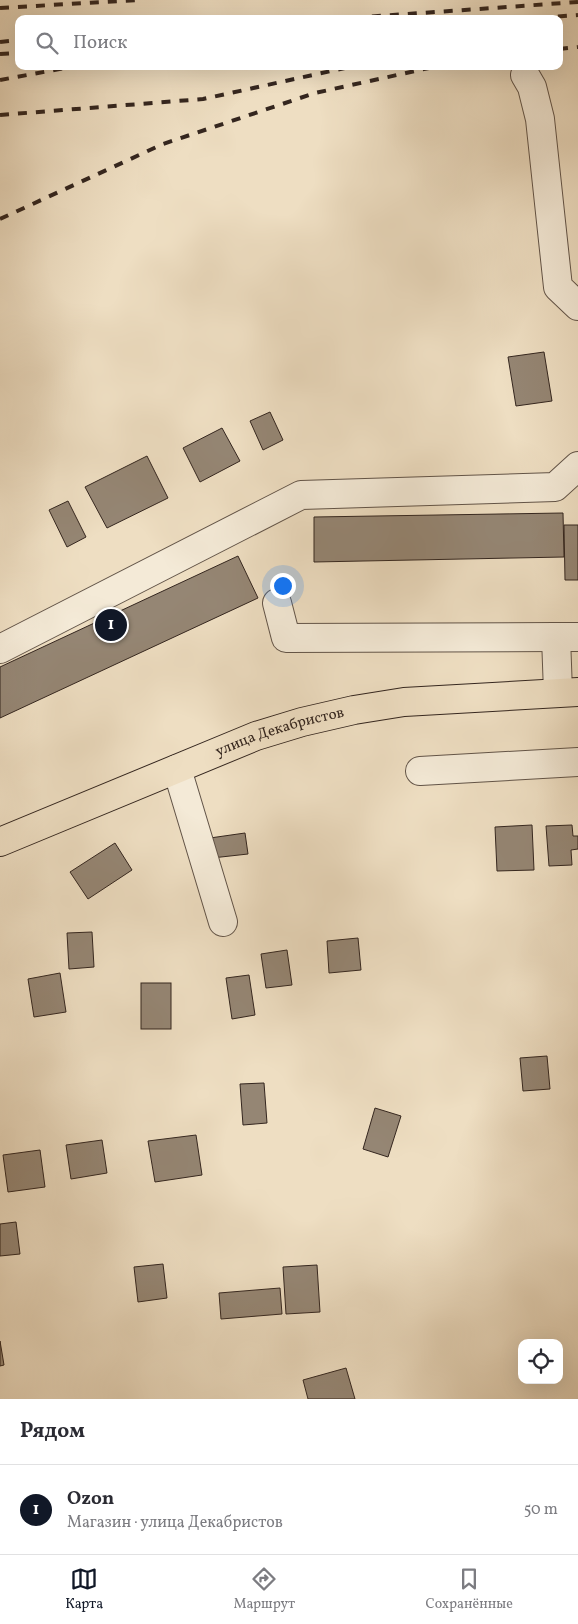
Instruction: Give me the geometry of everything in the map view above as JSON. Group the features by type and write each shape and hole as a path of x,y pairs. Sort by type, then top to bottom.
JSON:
{"main road":[{"name":"улица Декабристов","path":"0,842 256,736 302,722 354,710 404,702 568,692"}],"lane":[{"path":"525,75 532,87 540,118 558,288 578,306"},
{"path":"0,649 302,495 556,487 578,466"},
{"path":"277,603 286,638 567,637 568,692"},
{"path":"420,771 578,762"},
{"path":"177,769 223,922"}],"building":[{"path":"544,352 552,401 516,406 508,357"},
{"path":"270,412 283,440 263,450 250,421"},
{"path":"222,428 240,461 200,482 183,448"},
{"path":"147,456 168,498 107,528 85,487"},
{"path":"68,501 86,537 67,547 49,510"},
{"path":"563,513 564,557 314,562 314,517"},
{"path":"564,525 578,525 578,580 565,580"},
{"path":"238,556 258,598 0,718 0,667"},
{"path":"532,825 534,870 497,871 495,827"},
{"path":"572,825 573,836 578,836 578,849 571,850 572,865 549,866 546,826"},
{"path":"245,833 248,854 212,858 210,838"},
{"path":"115,843 132,870 88,899 70,872"},
{"path":"92,932 94,967 69,969 67,933"},
{"path":"358,938 361,970 329,973 327,941"},
{"path":"287,950 292,985 266,988 261,954"},
{"path":"60,973 66,1012 34,1017 28,979"},
{"path":"249,975 255,1015 232,1019 226,978"},
{"path":"141,983 171,983 171,1029 141,1029"},
{"path":"547,1056 550,1089 523,1091 520,1058"},
{"path":"264,1083 267,1123 243,1125 240,1084"},
{"path":"375,1108 401,1116 388,1157 363,1149"},
{"path":"196,1135 202,1175 155,1182 148,1141"},
{"path":"102,1140 107,1173 71,1179 66,1145"},
{"path":"40,1150 45,1187 8,1192 3,1155"},
{"path":"16,1222 20,1254 0,1256 0,1224"},
{"path":"163,1264 167,1298 138,1302 134,1267"},
{"path":"317,1265 320,1312 286,1314 283,1267"},
{"path":"280,1288 282,1314 221,1319 219,1293"},
{"path":"0,1341 4,1365 0,1366"},
{"path":"346,1368 355,1399 308,1399 303,1380"}],"railway":[{"path":"0,8 137,0"},
{"path":"393,15 578,2"},
{"path":"563,16 578,15"},
{"path":"0,42 15,40"},
{"path":"563,49 578,47"},
{"path":"0,54 15,53"},
{"path":"0,80 54,70"},
{"path":"0,115 203,99 336,70"},
{"path":"0,219 163,144 315,93 420,70"}],"place":[{"name":"Ozon","path":"111,625"}]}
